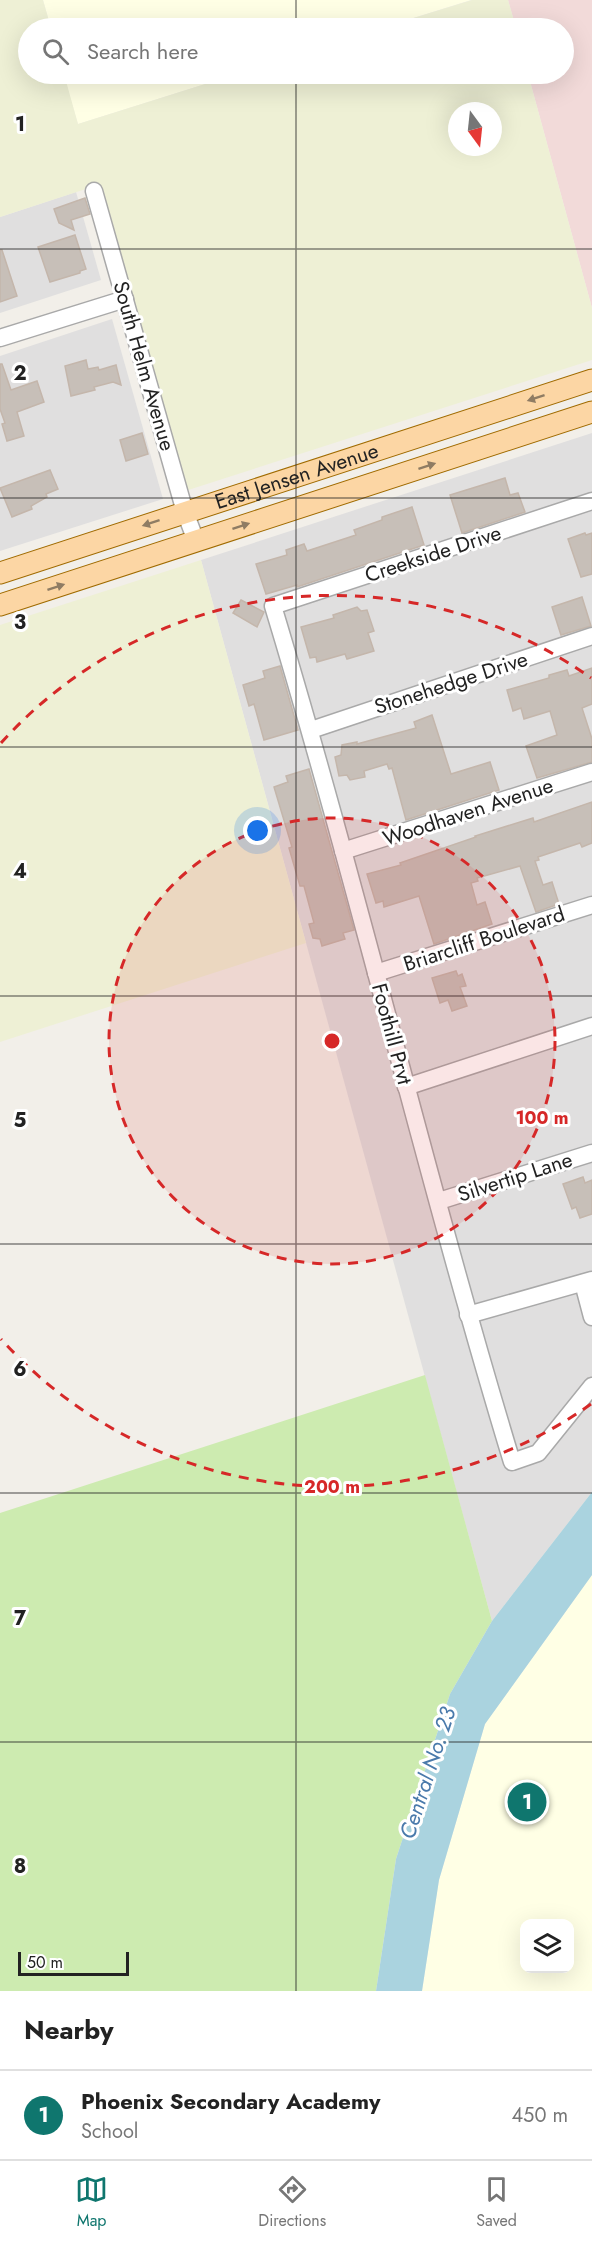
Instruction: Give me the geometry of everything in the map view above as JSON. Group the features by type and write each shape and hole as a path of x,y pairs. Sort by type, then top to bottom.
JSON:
{"main road":[{"name":"East Jensen Avenue","path":"0,573 592,380"},
{"name":"East Jensen Avenue","path":"0,604 592,412"}],"street":[{"name":"South Helm Avenue","path":"94,190 195,541"},
{"path":"0,338 125,299"},
{"name":"Creekside Drive","path":"273,606 592,501"},
{"name":"Foothill Prvt","path":"273,606 311,730 468,1315 512,1462 538,1453 592,1386"},
{"name":"Stonehedge Drive","path":"311,730 592,636"},
{"name":"Woodhaven Avenue","path":"344,852 592,772"},
{"name":"Briarcliff Boulevard","path":"376,973 592,905"},
{"path":"406,1087 592,1026"},
{"name":"Silvertip Lane","path":"439,1201 592,1153"},
{"path":"468,1315 587,1281 592,1317"}],"shaded area":[{"path":"0,0 43,0 48,18 18,18 18,84 67,84 78,124 205,84 531,84 592,308 592,360 182,492 95,186 0,217"},
{"path":"43,0 471,0 413,18 48,18"},
{"path":"472,0 508,0 513,18 414,18"},
{"path":"508,0 592,0 592,308 531,84 574,84 574,18 513,18"},
{"path":"66,84 205,84 78,124"},
{"path":"76,192 101,280 0,313 0,217"},
{"path":"112,319 163,499 0,551 0,356"},
{"path":"592,433 592,1492 492,1621 201,560"},
{"path":"201,560 306,943 0,1042 0,625"},
{"path":"592,1575 592,1991 422,1991 439,1880 485,1724"}],"green space":[{"path":"425,1375 492,1621 450,1694 396,1859 376,1991 0,1991 0,1513"}],"water":[{"name":"Central No. 23","path":"592,1492 592,1575 485,1724 439,1880 422,1991 376,1991 396,1859 450,1694 492,1621"}],"building":[{"path":"85,198 90,214 71,220 74,230 59,223 54,209"},
{"path":"75,235 86,269 50,282 38,247"},
{"path":"0,250 2,250 17,296 0,302"},
{"path":"86,360 88,369 98,367 99,370 116,365 121,385 113,382 94,387 95,390 71,396 65,366"},
{"path":"0,364 2,364 11,390 37,381 44,402 17,412 24,436 7,441 2,424 5,423 0,409"},
{"path":"142,433 148,454 126,461 120,440"},
{"path":"50,470 58,489 46,494 47,497 31,506 32,509 12,517 0,488"},
{"path":"505,478 510,495 518,493 525,512 462,533 450,495"},
{"path":"412,507 424,545 297,587 297,585 266,594 256,564 287,555 286,550 304,544 307,551 356,535 354,530"},
{"path":"585,533 586,535 592,533 592,574 581,577 568,539"},
{"path":"582,597 591,626 561,635 552,607"},
{"path":"241,600 264,612 257,627 233,613"},
{"path":"357,607 361,611 367,610 374,631 368,633 374,651 347,659 345,654 317,662 316,657 310,658 301,627 334,618 333,615"},
{"path":"280,666 298,730 264,740 254,704 249,706 243,685 265,678 263,671"},
{"path":"592,668 592,704 582,708 592,739 592,762 537,778 526,746 557,735 550,711 524,719 521,708 513,711 507,690 549,678 549,675 567,670 569,676"},
{"path":"432,715 451,774 490,762 499,790 406,820 392,768 389,769 387,764 364,771 365,777 350,780 347,775 339,776 335,757 341,755 342,745 357,742 357,744 416,728 414,722"},
{"path":"309,769 354,930 343,933 345,939 322,946 320,939 313,938 309,924 314,923 304,886 300,886 289,848 292,847 274,787 288,782 286,776"},
{"path":"592,802 592,843 582,847 580,843 538,857 539,860 535,861 543,885 552,882 559,904 536,912 520,866 477,878 478,881 471,883 477,905 485,902 492,924 434,944 419,896 384,907 383,901 376,903 367,874 401,865 400,863 475,836 533,818 534,822"},
{"path":"456,971 458,976 462,974 466,986 460,987 467,1006 452,1011 448,1000 440,1003 432,978"},
{"path":"583,1177 585,1183 592,1180 592,1214 580,1218 576,1207 572,1209 563,1184"}],"place":[{"name":"Phoenix Secondary Academy","path":"527,1802"}]}
